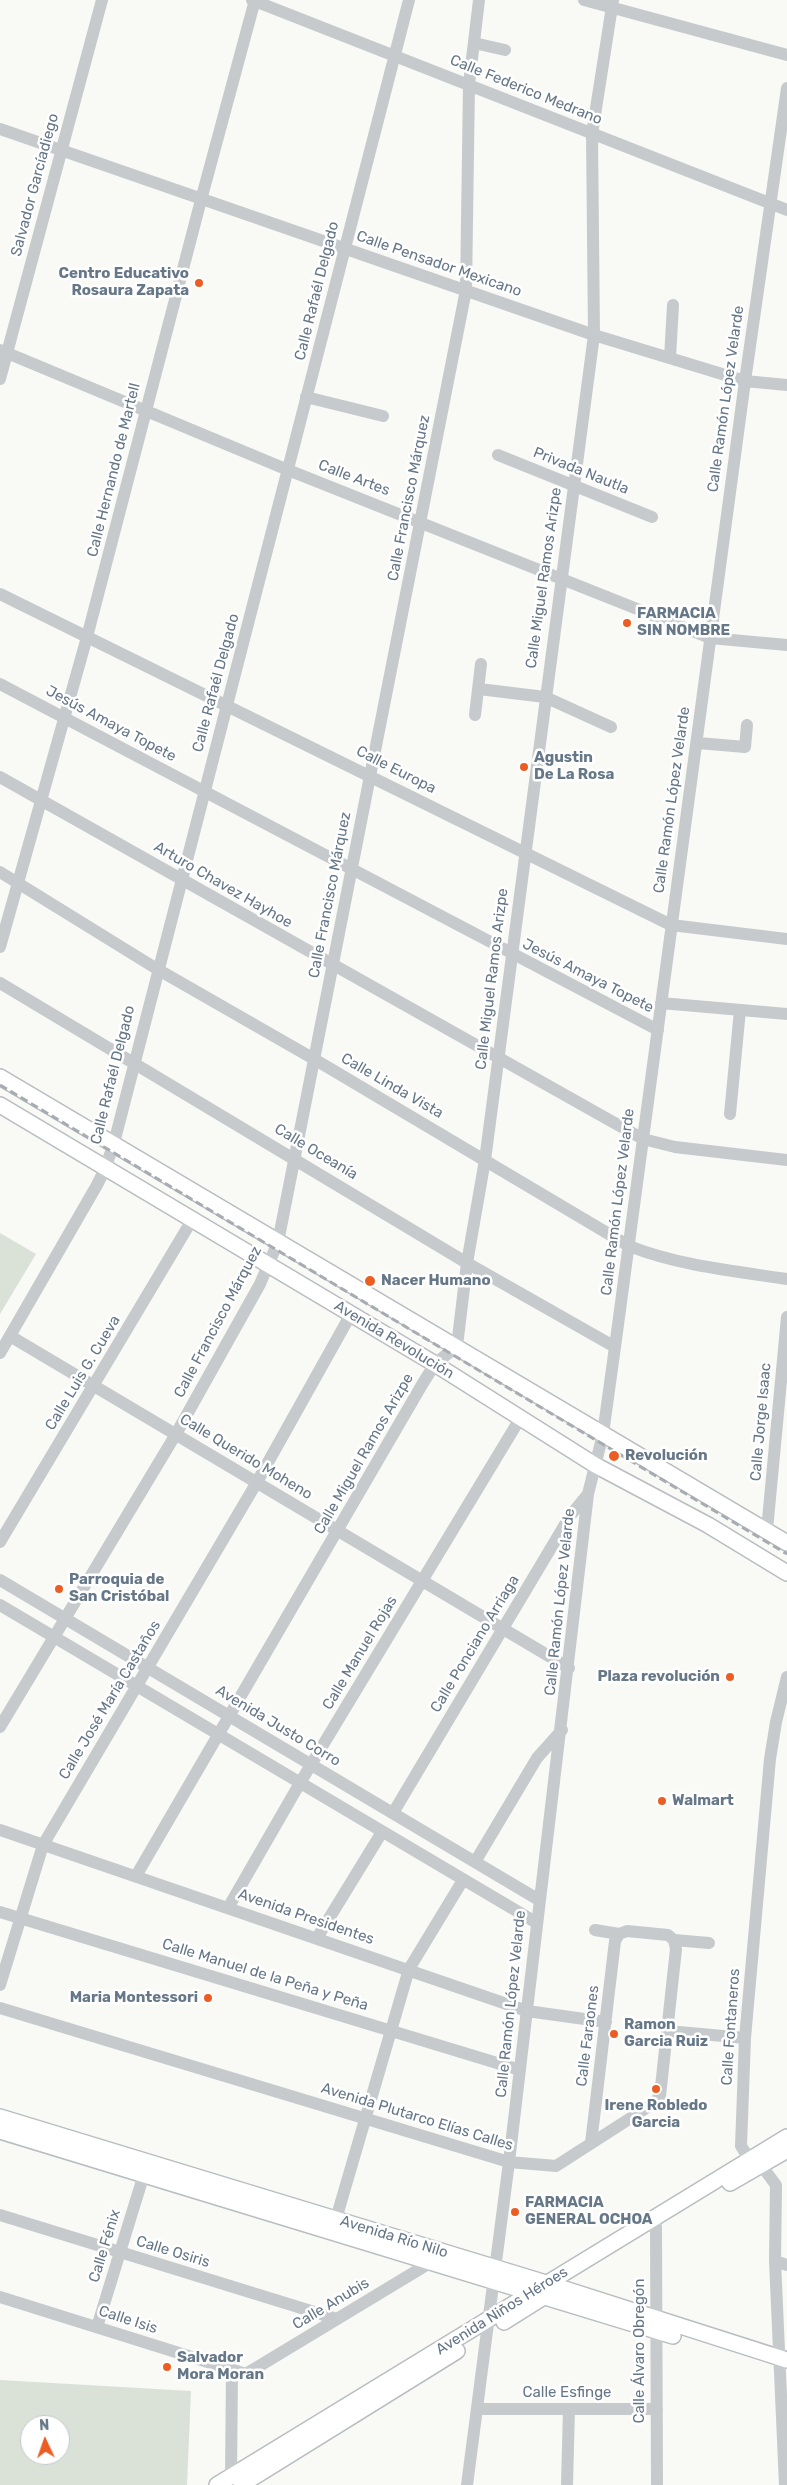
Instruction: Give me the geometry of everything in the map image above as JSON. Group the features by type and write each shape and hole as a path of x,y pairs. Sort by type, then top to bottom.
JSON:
{"main road":[{"name":"Avenida Revolución","path":"0,1077 787,1543"},
{"name":"Avenida Revolución","path":"0,1105 435,1364 595,1465 708,1525 787,1574"},
{"name":"Avenida Río Nilo","path":"0,2117 336,2218 494,2274 783,2364"},
{"name":"Avenida Río Nilo","path":"0,2131 433,2261 494,2274"},
{"name":"Avenida Niños Héroes","path":"217,2485 236,2481 654,2222 755,2162 787,2137"},
{"name":"Avenida Niños Héroes","path":"755,2162 787,2150"}],"street":[{"name":"Salvador Garcíadiego","path":"0,379 3,352 102,0"},
{"name":"Calle Federico Medrano","path":"254,0 787,210"},
{"name":"Calle Hernando de Martell","path":"0,947 87,637 254,0"},
{"name":"Calle Rafaél Delgado","path":"0,1353 105,1169 114,1143 157,969 228,705 409,0"},
{"name":"Calle Francisco Márquez","path":"0,1727 176,1434 268,1265 278,1242 466,290 469,84 479,0"},
{"path":"584,0 612,4 787,55"},
{"name":"Calle Miguel Ramos Arizpe","path":"136,1876 435,1364 457,1346 467,1263 486,1160 560,578 594,334 592,134 612,4"},
{"path":"474,44 505,50"},
{"name":"Calle Ramón López Velarde","path":"467,2485 509,2162 539,1900 562,1730 588,1494 603,1434 616,1347 671,925 698,743 710,638 787,88"},
{"name":"Calle Pensador Mexicano","path":"0,129 201,200 594,334 745,381 787,385"},
{"path":"670,358 673,305"},
{"name":"Calle Artes","path":"3,352 288,470 710,638 787,645"},
{"path":"306,397 383,416"},
{"name":"Privada Nautla","path":"498,455 652,517"},
{"name":"Calle Europa","path":"0,594 671,925 787,940"},
{"path":"476,715 481,664"},
{"name":"Jesús Amaya Topete","path":"0,684 512,955 658,1030"},
{"path":"479,690 545,697 611,727"},
{"path":"698,743 745,747 747,725"},
{"name":"Arturo Chavez Hayhoe","path":"0,778 643,1139 675,1147 787,1160"},
{"name":"Calle Linda Vista","path":"0,872 157,969 314,1059 629,1246 658,1257 696,1265 787,1279"},
{"name":"Calle Oceanía","path":"0,983 467,1263 616,1347"},
{"name":"Jesús Amaya Topete","path":"661,1003 787,1014"},
{"path":"730,1114 740,1010"},
{"name":"Calle Luis G. Cueva","path":"0,1542 192,1220"},
{"name":"Calle José María Castaños","path":"0,1985 43,1845 258,1482 351,1314"},
{"name":"Calle Jorge Isaac","path":"767,1530 787,1317"},
{"name":"Calle Querido Moheno","path":"10,1336 569,1668"},
{"name":"Calle Manuel Rojas","path":"228,1908 300,1783 521,1417"},
{"name":"Calle Ponciano Arriaga","path":"393,1813 570,1516 588,1494"},
{"name":"Avenida Justo Corro","path":"0,1580 539,1900"},
{"path":"0,1606 537,1923"},
{"name":"Calle Fontaneros","path":"785,2485 781,2187 755,2162 742,2146 745,2038 770,1758 787,1677"},
{"path":"475,1862 537,1758 562,1730"},
{"name":"Avenida Presidentes","path":"0,1830 527,2011 606,2022"},
{"path":"317,1938 382,1832"},
{"path":"336,2218 409,1969 463,1880"},
{"name":"Calle Manuel de la Peña y Peña","path":"0,1912 520,2070"},
{"path":"595,1930 619,1934 627,1931 668,1936 674,1940 709,1943"},
{"name":"Calle Faraones","path":"592,2143 615,1941 619,1934"},
{"name":"Avenida Plutarco Elías Calles","path":"0,2008 509,2162 556,2166 654,2103 660,2096 676,1949 674,1940"},
{"path":"668,2030 745,2038"},
{"name":"Calle Fénix","path":"97,2327 144,2174"},
{"name":"Calle Osiris","path":"0,2215 337,2319"},
{"name":"Calle Álvaro Obregón","path":"654,2222 657,2485"},
{"name":"Calle Anubis","path":"246,2374 433,2261"},
{"name":"Calle Isis","path":"0,2297 246,2374"},
{"path":"232,2371 236,2481"},
{"name":"Calle Esfinge","path":"477,2409 656,2409"},
{"path":"567,2485 569,2409"}],"shaded area":[{"path":"0,1233 36,1254 0,1314"},
{"path":"0,2380 191,2391 187,2485 0,2485"}],"railway":[{"path":"0,1085 787,1554"}],"place":[{"name":"Centro Educativo Rosaura Zapata","path":"199,283"},
{"name":"FARMACIA SIN NOMBRE","path":"627,623"},
{"name":"Agustin De La Rosa","path":"524,767"},
{"name":"Nacer Humano","path":"370,1281"},
{"name":"Revolución","path":"614,1456"},
{"name":"Parroquia de San Cristóbal","path":"59,1589"},
{"name":"Plaza revolución","path":"730,1677"},
{"name":"Walmart","path":"662,1801"},
{"name":"Maria Montessori","path":"208,1998"},
{"name":"Ramon Garcia Ruiz","path":"614,2034"},
{"name":"Irene Robledo Garcia","path":"656,2089"},
{"name":"FARMACIA GENERAL OCHOA","path":"515,2212"},
{"name":"Salvador Mora Moran","path":"167,2367"}]}
